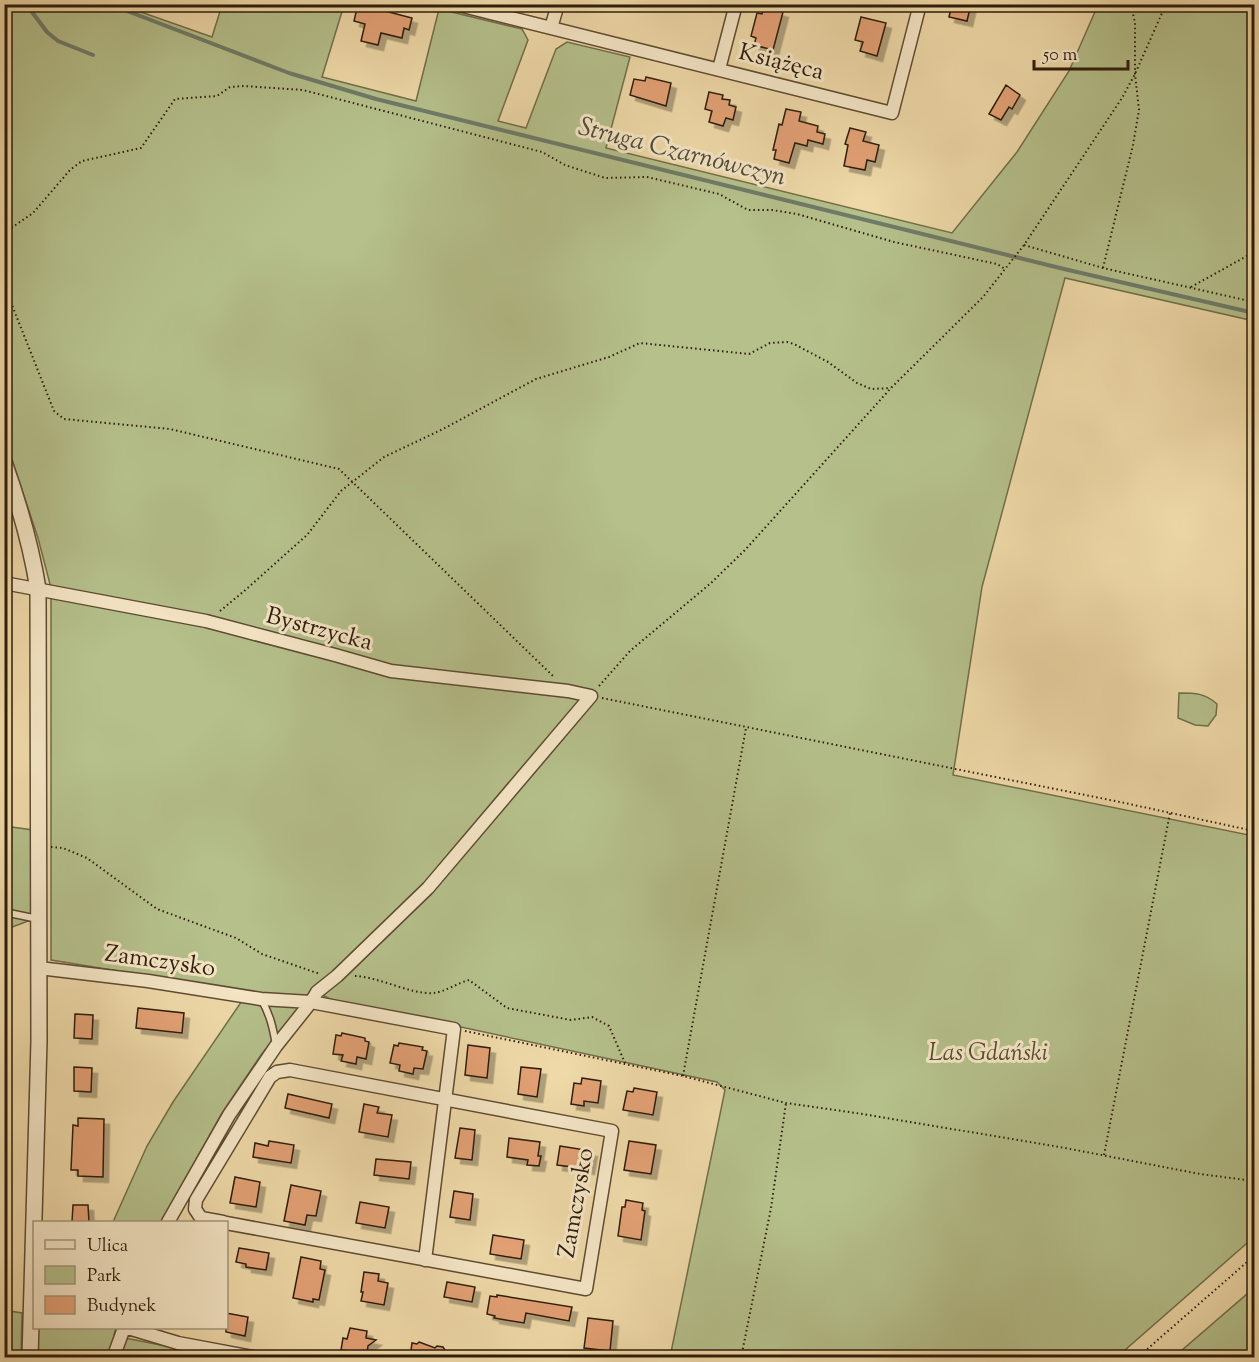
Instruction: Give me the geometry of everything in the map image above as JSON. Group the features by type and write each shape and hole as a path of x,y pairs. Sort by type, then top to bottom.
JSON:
{"street":[{"name":"Książęca","path":"455,4 892,113 920,4"},
{"path":"551,28 558,4"},
{"path":"719,69 735,4"},
{"path":"4,462 23,515 33,553 38,589 39,1041 34,1221"},
{"name":"Bystrzycka","path":"4,583 206,621 391,671 568,691 591,696"},
{"path":"169,1221 229,1115 276,1046 317,992 337,976 428,888 591,696"},
{"name":"Zamczysko","path":"39,968 148,981 261,999 311,1002 454,1029"},
{"path":"425,1260 454,1029"},
{"name":"Zamczysko","path":"215,1221 201,1218 195,1209 196,1200 270,1077 277,1071 290,1070 612,1131 586,1289 228,1224"},
{"path":"30,1358 33,1318"},
{"path":"113,1358 126,1329"},
{"path":"129,1329 178,1343 258,1358"}],"lane":[{"path":"4,912 39,919"},
{"path":"261,999 268,1010 276,1046"}],"path":[{"path":"1103,268 1139,110 1135,74 1135,23 1131,4"},
{"path":"1166,4 1122,98 1024,245 983,297 891,388 745,550 711,583 630,651 591,696 1254,831"},
{"path":"4,233 33,213 70,170 82,161 141,148 175,99 217,96 230,87 244,86 303,90 542,152 565,165 605,178 647,177 719,194 748,210 772,210 797,214 894,242 997,264 1005,269"},
{"path":"1024,245 1103,268 1254,303"},
{"path":"1191,287 1254,252"},
{"path":"4,285 54,411 64,419 170,429 339,469 552,676"},
{"path":"206,621 243,592 307,535 341,491 384,457 443,429 536,379 609,357 640,343 749,354 770,343 787,342 819,358 857,383 871,389 891,388"},
{"path":"683,1076 746,728"},
{"path":"1104,1156 1170,813"},
{"path":"454,1029 683,1076 786,1103 856,1113 1200,1174 1254,1181"},
{"path":"741,1358 771,1208 786,1103"},
{"path":"1137,1358 1254,1256"}],"green space":[{"name":"Las Gdański","path":"4,5 121,5 212,37 222,5 344,5 322,77 416,101 439,9 522,29 528,40 498,121 526,128 556,49 567,42 630,57 606,148 952,233 1017,152 1069,71 1098,5 1254,5 1254,321 1065,278 982,587 953,775 1254,836 1254,1237 1117,1357 670,1357 725,1090 717,1082 330,999 313,990 261,1055 222,1113 162,1221 113,1221 147,1146 173,1102 248,992 51,960 51,588 38,538 4,436"},
{"path":"1179,693 1200,694 1217,704 1216,715 1208,726 1195,725 1178,718"},
{"path":"4,826 33,830 31,920 7,929 4,928"},
{"path":"1254,1288 1254,1357 1174,1357"},
{"path":"4,1310 22,1313 21,1357 5,1357"},
{"path":"38,1329 116,1329 114,1335 125,1338 222,1357 37,1358"}],"building":[{"path":"358,4 412,18 409,30 404,28 402,38 381,33 378,45 361,41 365,24 354,21"},
{"path":"952,4 971,4 967,21 949,17"},
{"path":"764,7 783,12 773,50 754,45 756,38 751,36 757,13 762,14"},
{"path":"861,17 886,23 877,56 860,51 863,42 855,40"},
{"path":"646,77 671,83 666,106 630,95 634,79 645,81"},
{"path":"1006,85 1020,95 1012,109 1009,107 1001,120 989,114"},
{"path":"709,92 723,95 722,99 730,100 729,105 736,107 733,120 726,118 723,126 709,122 712,111 705,109"},
{"path":"786,109 801,112 799,121 818,126 817,132 825,134 823,144 808,140 807,146 795,143 789,163 774,159 776,150 773,150 779,124 782,125"},
{"path":"850,128 866,132 863,141 879,145 875,162 867,160 865,170 844,166 848,145 845,144"},
{"path":"138,1008 184,1013 182,1033 136,1028"},
{"path":"75,1014 93,1015 92,1039 74,1038"},
{"path":"342,1033 365,1038 365,1041 369,1042 366,1059 357,1057 356,1064 341,1061 343,1055 333,1054 336,1035 341,1036"},
{"path":"399,1043 423,1047 422,1050 427,1051 423,1069 414,1068 413,1074 399,1071 400,1065 390,1063 394,1045 398,1046"},
{"path":"468,1045 490,1048 487,1078 465,1075"},
{"path":"74,1067 92,1068 91,1092 74,1091"},
{"path":"521,1067 541,1069 537,1097 518,1094"},
{"path":"582,1078 601,1081 598,1103 584,1101 584,1106 571,1104 574,1083 581,1084"},
{"path":"634,1088 657,1092 653,1115 623,1110 627,1091 633,1092"},
{"path":"288,1094 332,1104 329,1118 285,1108"},
{"path":"364,1104 379,1107 377,1113 392,1115 388,1137 359,1132"},
{"path":"78,1118 104,1119 103,1177 78,1176 78,1170 71,1170 73,1125 78,1126"},
{"path":"460,1128 475,1130 472,1160 455,1158"},
{"path":"509,1138 540,1142 539,1166 527,1165 528,1160 507,1157"},
{"path":"269,1141 294,1145 291,1163 253,1157 255,1143 268,1146"},
{"path":"629,1141 656,1145 651,1174 624,1170"},
{"path":"560,1146 592,1151 589,1169 557,1165"},
{"path":"376,1159 411,1162 409,1179 374,1175"},
{"path":"235,1177 260,1182 256,1207 230,1203"},
{"path":"291,1185 321,1191 316,1216 307,1215 305,1225 284,1221"},
{"path":"454,1191 473,1194 470,1220 450,1217"},
{"path":"626,1200 643,1203 642,1210 645,1211 641,1240 618,1236 622,1207 625,1207"},
{"path":"360,1202 389,1207 385,1228 356,1223"},
{"path":"73,1205 88,1205 89,1221 72,1221"},
{"path":"493,1235 524,1240 521,1259 490,1254"},
{"path":"239,1248 269,1253 266,1270 246,1267 246,1264 236,1262"},
{"path":"301,1257 321,1261 320,1269 325,1270 319,1300 313,1299 313,1302 293,1298"},
{"path":"364,1272 379,1274 378,1281 388,1283 384,1305 361,1301"},
{"path":"447,1282 475,1287 472,1302 444,1297"},
{"path":"497,1295 572,1307 569,1321 526,1313 524,1323 494,1318 495,1316 487,1314 490,1296 497,1297"},
{"path":"228,1313 248,1317 245,1336 226,1332"},
{"path":"588,1318 613,1321 610,1351 584,1348"},
{"path":"350,1328 367,1331 366,1338 376,1340 368,1346 367,1353 341,1350 343,1338 347,1339"},
{"path":"419,1342 435,1348 443,1347 450,1358 410,1358 412,1343"}],"waterway":[{"path":"26,4 47,32 58,41 93,55"},
{"name":"Struga Czarnówczyn","path":"109,4 289,73 376,99 1064,269 1254,313"}]}
